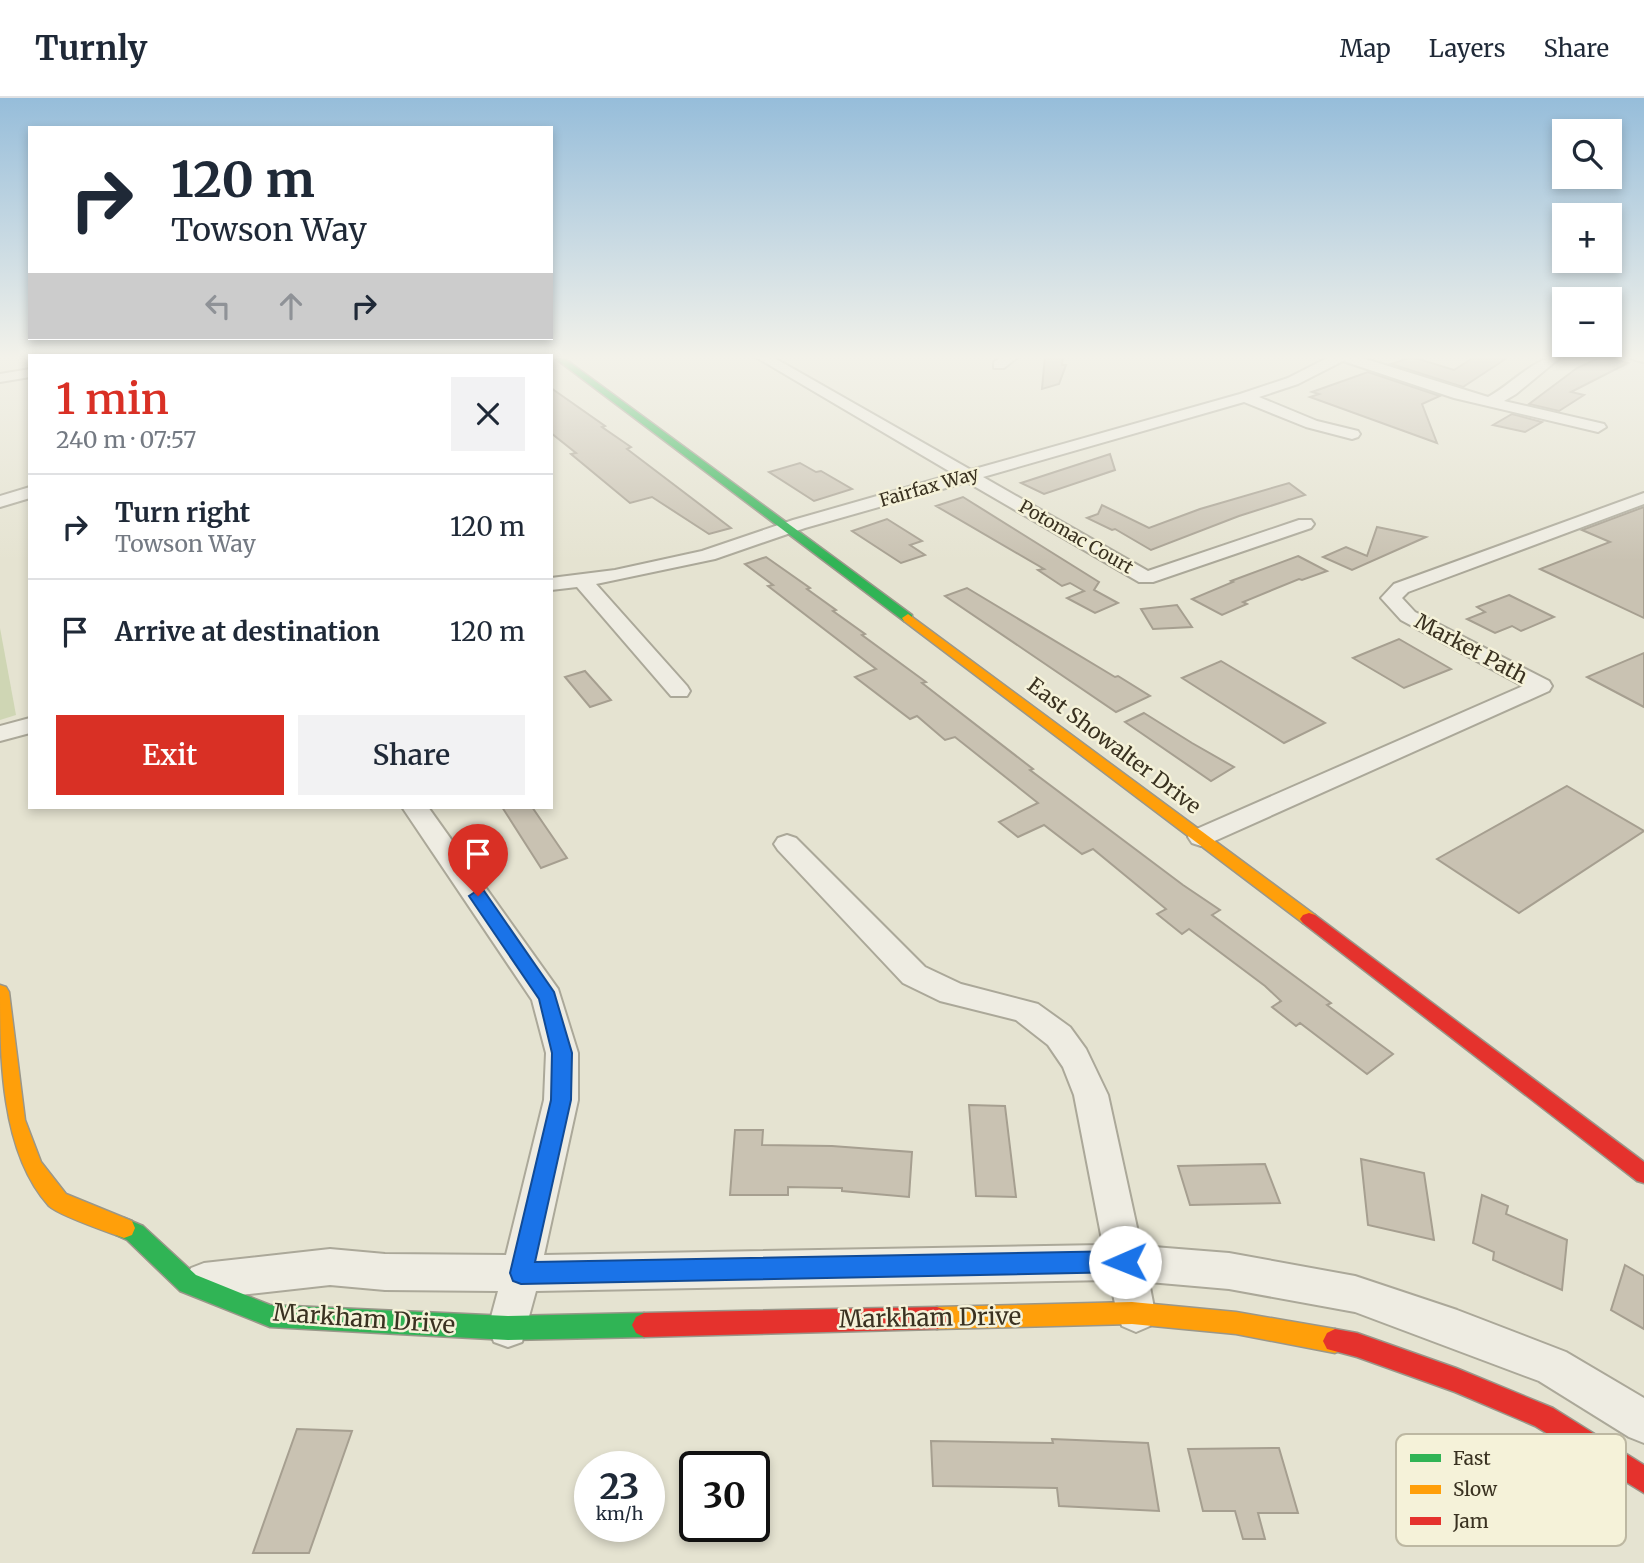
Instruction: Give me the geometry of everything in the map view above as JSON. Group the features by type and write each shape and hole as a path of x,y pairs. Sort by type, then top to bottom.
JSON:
{"street":[{"name":"East Showalter Drive","path":"647,424 1201,837 1644,1174"},
{"name":"Potomac Court","path":"880,424 1146,578 1305,524"},
{"name":"Fairfax Way","path":"553,584 683,563 787,529 1149,424"},
{"path":"1313,424 1352,434"},
{"path":"1591,424 1598,426"},
{"path":"0,502 28,493"},
{"name":"Market Path","path":"1201,837 1541,687 1408,615 1391,597 1401,588 1644,498"},
{"path":"583,581 679,691"},
{"path":"0,734 28,726"},
{"path":"416,809 547,997 562,1053 561,1100 508,1328"},
{"path":"787,844 914,975 956,996 1025,1011 1045,1023 1066,1043 1082,1068 1091,1095 1136,1313"},
{"name":"Markham Drive","path":"0,992 15,1121 32,1167 58,1201 135,1233 188,1283 270,1316 508,1328 1136,1313 1236,1322 1357,1345 1455,1380 1544,1417 1571,1434"},
{"name":"Markham Drive","path":"188,1283 330,1267 385,1272 521,1273 1125,1262 1229,1271 1355,1294 1457,1329 1552,1366 1644,1422"},
{"name":"Markham Drive","path":"1626,1469 1644,1480"}],"green space":[{"path":"0,628 16,715 0,720"}],"building":[{"path":"553,424 603,424 605,426 602,427 631,447 627,449 731,528 709,534 652,497 630,503 571,454 576,453 553,435"},
{"path":"1386,424 1430,424 1437,443"},
{"path":"1494,424 1538,424 1525,432"},
{"path":"1110,454 1115,470 1044,494 1021,483"},
{"path":"800,463 816,472 821,471 852,489 814,501 769,472"},
{"path":"1289,483 1305,495 1239,516 1151,550 1115,529 1087,518 1098,514 1102,505 1149,528 1200,509"},
{"path":"963,497 1099,582 1094,590 1118,603 1095,613 1067,598 1084,591 1070,583 1062,586 1038,570 1044,569 936,506"},
{"path":"1644,507 1644,618 1540,569 1610,542 1582,530"},
{"path":"887,519 922,541 910,545 925,555 901,563 852,531"},
{"path":"1377,527 1426,537 1352,570 1323,557 1346,547 1367,556"},
{"path":"1298,556 1327,571 1299,579 1243,602 1247,604 1222,615 1192,599 1233,582 1231,581"},
{"path":"766,557 810,588 807,589 865,634 862,635 926,682 922,683 1033,769 1030,770 1220,910 1212,915 1331,1003 1327,1005 1393,1054 1367,1074 1300,1023 1296,1026 1272,1007 1281,1001 1265,986 1189,929 1182,934 1157,914 1166,909 1093,849 1082,854 1044,825 1018,837 999,822 1038,803 955,737 945,740 917,716 910,719 855,677 876,669 768,586 773,585 745,564"},
{"path":"967,588 1150,696 1116,712 945,596"},
{"path":"1509,595 1554,617 1521,631 1512,626 1495,633 1467,619 1485,612 1477,607"},
{"path":"1177,605 1192,627 1153,629 1141,609"},
{"path":"1399,639 1451,669 1404,688 1353,658"},
{"path":"1644,653 1644,707 1587,677"},
{"path":"1221,661 1325,723 1284,743 1182,678"},
{"path":"585,671 611,700 590,707 565,677"},
{"path":"1144,713 1234,767 1211,781 1125,722"},
{"path":"1567,786 1644,831 1519,913 1437,859"},
{"path":"503,809 533,809 567,858 541,868"},
{"path":"969,1105 1005,1106 1016,1197 976,1196"},
{"path":"735,1130 763,1130 762,1145 832,1146 912,1152 909,1197 842,1191 842,1188 788,1187 788,1195 730,1195"},
{"path":"1361,1159 1424,1173 1434,1240 1368,1225"},
{"path":"1265,1164 1280,1203 1190,1205 1178,1166"},
{"path":"1482,1195 1508,1206 1506,1214 1567,1240 1562,1290 1493,1260 1494,1252 1473,1243"},
{"path":"1625,1265 1644,1276 1644,1329 1611,1310"},
{"path":"297,1429 352,1431 309,1553 253,1553"},
{"path":"1052,1439 1148,1443 1159,1511 1059,1506 1057,1488 933,1486 931,1441 1053,1443"},
{"path":"1279,1448 1298,1513 1258,1513 1265,1539 1243,1539 1235,1511 1203,1511 1188,1449"}],"traffic: fast":[{"path":"648,424 908,618"},
{"path":"124,1228 135,1233 188,1283 270,1316 508,1328 644,1325"}],"traffic: slow":[{"path":"908,618 1309,919"},
{"path":"0,992 15,1120 32,1167 58,1201 124,1228"},
{"path":"937,1318 1132,1313 1236,1323 1335,1341"}],"traffic: jam":[{"path":"1309,919 1644,1174"},
{"path":"644,1325 937,1318"},
{"path":"1335,1341 1357,1345 1456,1380 1544,1417 1571,1434"},
{"path":"1626,1469 1644,1480"}],"route":[{"path":"478,896 547,997 562,1053 561,1100 521,1273 1125,1262"}]}
